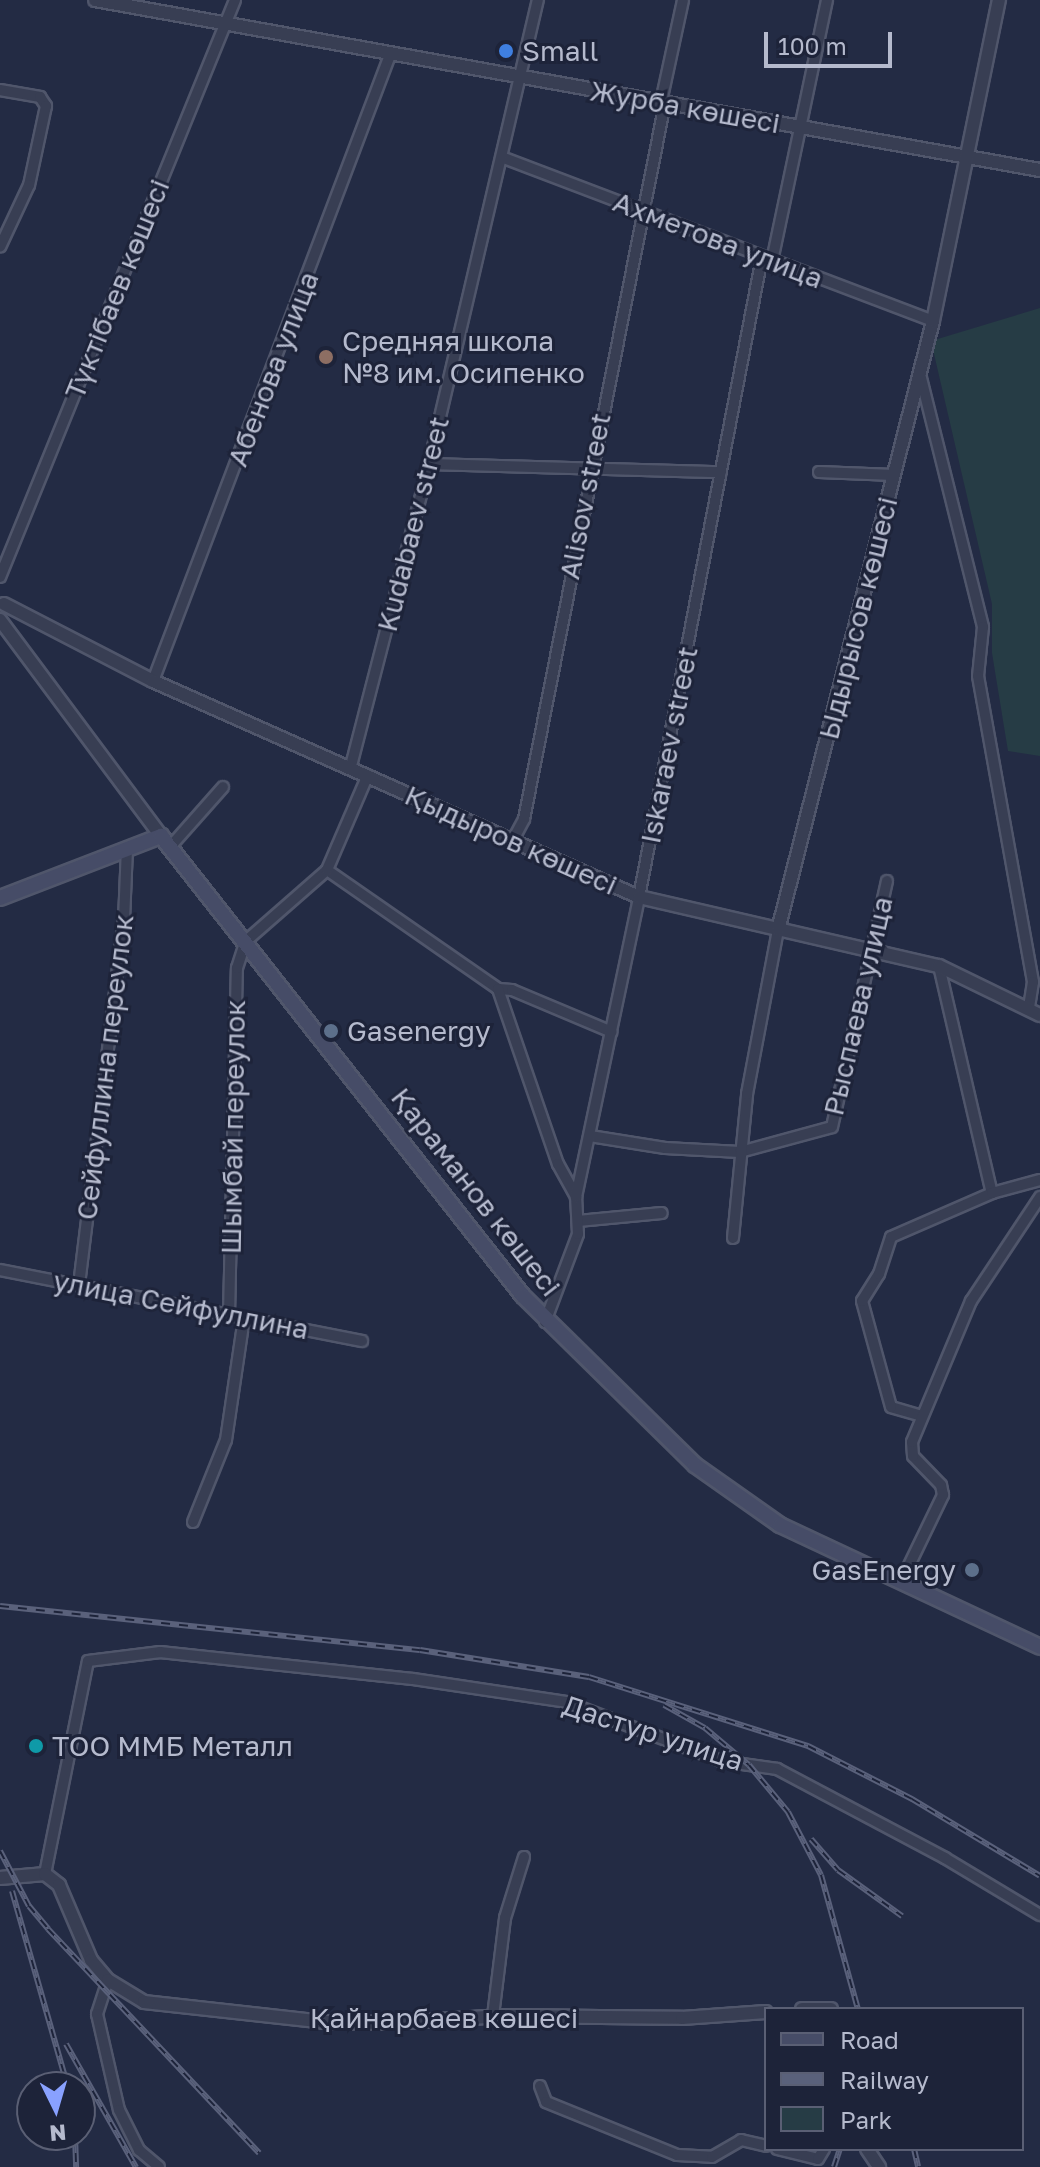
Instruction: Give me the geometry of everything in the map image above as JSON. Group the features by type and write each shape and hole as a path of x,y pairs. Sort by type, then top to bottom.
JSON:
{"main road":[{"path":"0,898 127,848 166,841"},
{"name":"Қараманов көшесі","path":"166,841 545,1322 737,1499 901,1582 1040,1647"}],"street":[{"name":"Журба көшесі","path":"95,0 969,160 1040,170"},
{"name":"Түктібаев көшесі","path":"0,577 235,0"},
{"name":"Kudabaev street","path":"351,766 504,158 538,0"},
{"name":"Alisov street","path":"513,840 524,819 589,469 683,0"},
{"name":"Iskaraev street","path":"545,1322 568,1269 578,1221 576,1197 639,897 721,472 827,0"},
{"name":"Ыдырысов көшесі","path":"733,1238 740,1152 778,930 894,475 918,366 933,321 969,160 999,0"},
{"name":"Абенова улица","path":"153,681 390,55"},
{"path":"0,90 40,97 46,106 29,185 0,247"},
{"name":"Ахметова улица","path":"504,158 933,321"},
{"path":"918,366 983,627 978,676 1033,982 1034,1011"},
{"path":"429,464 721,472"},
{"path":"819,472 894,475"},
{"name":"Қыдыров көшесі","path":"1,602 153,681 351,766 639,897 939,966 1034,1011"},
{"name":"Қараманов көшесі","path":"0,620 166,841"},
{"path":"246,941 327,870 368,775"},
{"path":"166,841 223,787"},
{"name":"Сейфуллина переулок","path":"79,1285 124,920 127,848"},
{"path":"327,870 498,989 512,990 612,1032"},
{"name":"Рыспаева улица","path":"590,1136 665,1148 740,1152 832,1127 887,881"},
{"name":"Шымбай переулок","path":"229,1315 233,1024 237,968 246,941"},
{"path":"939,966 992,1193"},
{"path":"498,989 558,1164 576,1197"},
{"path":"922,1416 891,1407 862,1301 879,1274 891,1237 992,1193 1040,1180"},
{"path":"901,1582 943,1495 941,1485 911,1450 922,1416 971,1301 1040,1197"},
{"path":"578,1221 662,1213"},
{"name":"улица Сейфуллина","path":"0,1270 362,1341"},
{"path":"193,1522 226,1440 244,1318"},
{"name":"Дастур улица","path":"45,1874 88,1661 160,1652 413,1679 566,1702 721,1761 777,1769 945,1858 1040,1915"},
{"path":"493,2016 505,1918 524,1857"},
{"path":"0,1878 45,1874"},
{"name":"Қайнарбаев көшесі","path":"45,1874 59,1885 91,1960 108,1980 144,2002 324,2022 493,2016 682,2018 764,2012"},
{"path":"108,1980 97,2014 119,2110 139,2150 159,2167"},
{"path":"540,2086 546,2102 677,2155 712,2157 741,2140 764,2146"},
{"path":"785,2151 818,2159 823,2151"}],"green space":[{"path":"1040,308 1040,756 1008,751 992,653 992,604 931,341"}],"railway":[{"path":"0,1606 420,1650 589,1677 808,1746 912,1799 1040,1876"},
{"path":"664,1705 705,1728 749,1765 788,1812 821,1875 857,2007"},
{"path":"811,1839 838,1870 902,1916"},
{"path":"0,1851 29,1906 48,1929 259,2153"},
{"path":"12,1891 63,2071"},
{"path":"66,2044 136,2167"},
{"path":"76,2151 76,2167"},
{"path":"834,2167 839,2151"},
{"path":"914,2151 918,2167"}],"place":[{"name":"Small","path":"506,51"},
{"name":"Средняя школа №8 им. Осипенко","path":"326,357"},
{"name":"Gasenergy","path":"331,1031"},
{"name":"GasEnergy","path":"972,1570"},
{"name":"ТОО ММБ Металл","path":"36,1746"}]}
